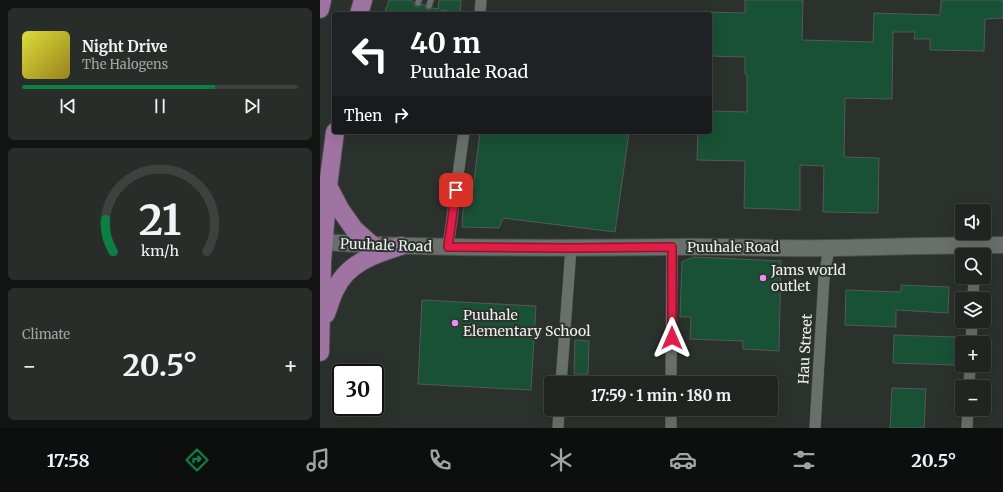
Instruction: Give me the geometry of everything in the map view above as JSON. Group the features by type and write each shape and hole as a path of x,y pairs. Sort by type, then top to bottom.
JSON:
{"main road":[{"path":"320,9 322,0"},
{"path":"360,12 363,0"},
{"path":"320,352 322,242 335,134"},
{"path":"328,186 340,209 354,229 373,246"},
{"path":"321,327 335,289 342,278 351,269 364,260 376,254 401,246"}],"street":[{"path":"480,12 482,0"},
{"path":"448,247 464,134"},
{"name":"Puuhale Road","path":"322,242 373,246 448,247 672,247 955,250"},
{"name":"Puuhale Road","path":"986,248 1003,245"},
{"path":"671,376 672,247"},
{"path":"562,376 571,248"},
{"name":"Hau Street","path":"816,428 824,278 829,248"},
{"path":"558,428 559,416"},
{"path":"671,416 671,428"},
{"path":"967,428 968,416"}],"lane":[{"path":"429,6 431,0"}],"building":[{"path":"389,0 409,0 414,2 416,7 419,7 422,4 429,10 433,8 438,9 439,0 461,0 460,12 441,10 445,12 385,12"},
{"path":"745,0 803,0 802,40 873,42 874,13 940,15 941,0 1003,0 1003,18 985,19 984,51 930,50 930,39 914,39 915,32 893,32 892,99 845,98 844,157 879,158 878,213 823,212 824,166 800,165 800,210 744,208 745,161 697,160 698,134 712,134 712,111 747,112 747,74 745,74 745,57 712,56 712,12 745,13"},
{"path":"480,134 629,134 615,232 503,218 499,228 462,227 464,195 472,197"},
{"path":"694,257 781,261 779,351 743,349 743,341 690,339 691,317 680,317 682,262"},
{"path":"901,285 949,287 948,313 896,310 896,327 845,325 846,290 901,292"},
{"path":"422,300 536,306 531,390 418,384"},
{"path":"894,335 955,337 955,365 893,363"},
{"path":"575,340 589,341 588,374 574,374"},
{"path":"892,388 926,389 924,428 890,428"}],"place":[{"name":"Jams world outlet","path":"763,278"},
{"name":"Puuhale Elementary School","path":"455,323"}],"route":[{"path":"456,190 448,247 672,247 672,338"}]}
